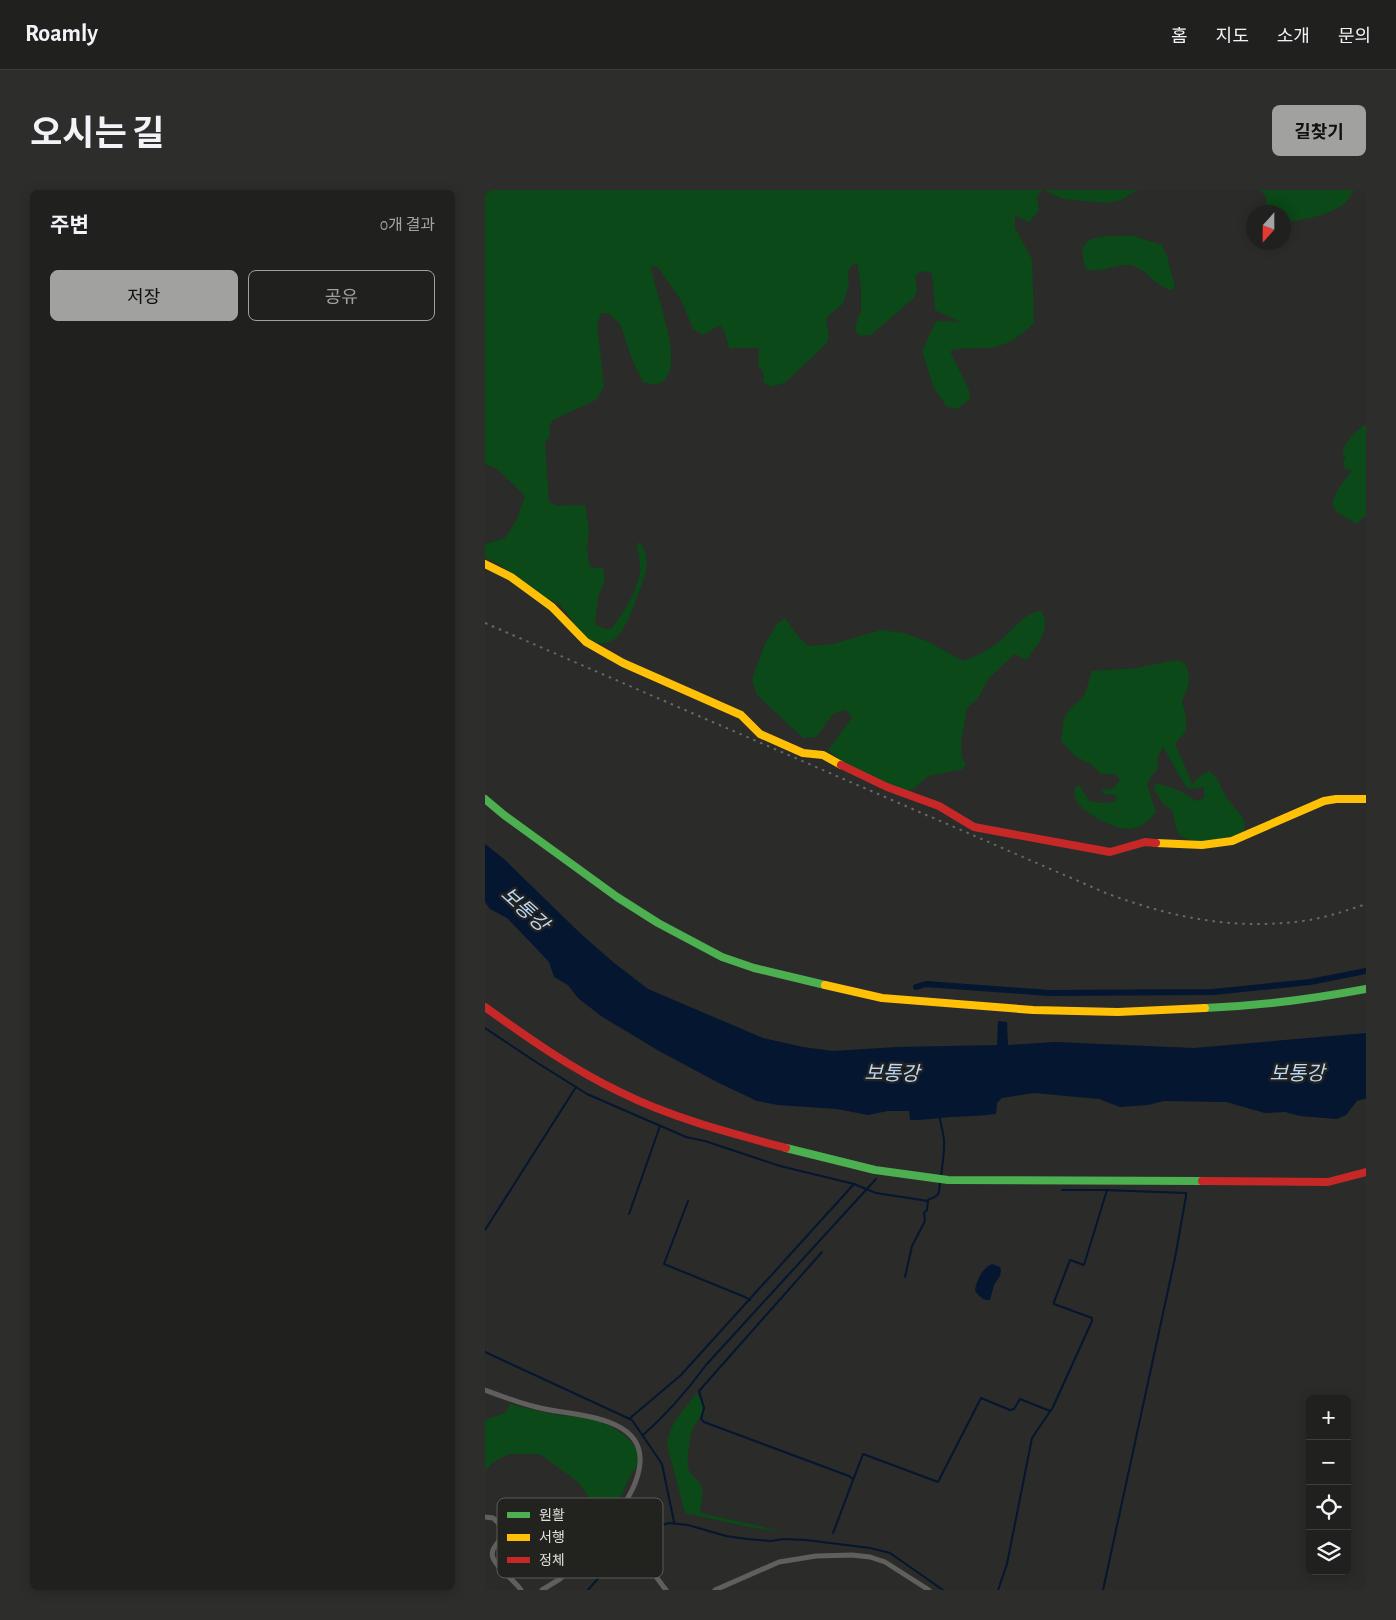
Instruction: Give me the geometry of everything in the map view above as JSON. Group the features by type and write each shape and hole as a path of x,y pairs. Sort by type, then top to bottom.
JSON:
{"street":[{"path":"485,564 511,577 552,607 586,642 623,663 741,715 760,734 803,754 823,755 855,773 939,806 974,827 1110,852 1145,842 1216,845 1247,835 1324,801 1366,799"},
{"path":"485,799 504,815 617,897 658,923 722,957 754,968 882,998 1015,1009 1118,1012 1250,1006 1366,989"},
{"path":"485,1007 591,1076 620,1092 660,1110 808,1155 914,1178 949,1180 1328,1182 1366,1172"},
{"path":"485,1390 537,1407 595,1417 624,1430 631,1436 638,1448 640,1464 629,1498"},
{"path":"485,1517 493,1518 497,1523"},
{"path":"497,1544 492,1551 493,1559 497,1563"},
{"path":"715,1590 779,1562 816,1556 853,1555 870,1557 885,1562 929,1590"},
{"path":"510,1578 521,1590"},
{"path":"542,1590 561,1578"},
{"path":"657,1578 666,1590"}],"green space":[{"path":"485,190 1042,190 1037,197 1039,210 1029,222 1015,214 1015,228 1032,259 1034,323 1018,337 1000,346 950,351 969,390 970,399 957,409 947,407 934,388 922,351 936,321 960,322 935,310 932,273 922,271 915,276 917,289 915,297 871,335 860,336 855,330 858,315 861,315 861,286 857,263 851,266 848,272 849,283 843,304 828,316 826,322 829,333 827,343 786,382 772,387 763,382 764,374 758,365 759,348 729,348 725,333 720,325 703,335 693,329 682,302 658,267 651,266 670,341 670,370 665,379 655,385 643,382 632,359 620,324 608,313 601,313 597,325 604,386 596,400 553,420 549,426 550,437 545,442 549,502 558,506 585,505 589,528 587,550 590,567 603,568 605,580 598,597 595,624 604,629 612,628 617,622 636,587 640,572 637,544 640,542 645,554 646,566 644,577 628,620 616,638 608,643 598,643 582,634 560,605 543,596 508,570 485,558 485,544 505,538 516,521 525,496 497,469 485,464"},
{"path":"1043,190 1137,190 1121,200 1107,203 1063,199"},
{"path":"1259,190 1354,190 1346,202 1332,211 1291,221 1291,205 1267,205 1266,196"},
{"path":"1131,235 1162,245 1167,256 1175,287 1172,290 1161,286 1141,269 1129,265 1102,270 1086,269 1083,248 1087,242 1094,238"},
{"path":"1366,424 1366,516 1356,524 1336,511 1332,504 1338,489 1352,470 1345,469 1343,461 1346,458 1342,454 1343,449 1351,437"},
{"path":"1041,611 1044,617 1044,631 1030,655 1026,660 1015,654 989,678 978,698 967,708 961,744 962,757 966,764 963,769 928,776 915,788 907,791 894,788 852,769 828,750 852,718 846,710 834,713 816,737 803,738 757,695 752,679 765,644 777,624 785,618 800,639 809,646 833,644 881,630 904,633 929,642 963,661 992,647 1024,618"},
{"path":"1175,660 1185,663 1189,678 1188,687 1182,702 1186,716 1186,731 1175,744 1192,785 1200,776 1209,771 1216,777 1226,797 1243,818 1245,826 1243,832 1237,835 1200,841 1183,838 1178,833 1172,810 1164,805 1154,790 1156,783 1180,791 1197,801 1204,798 1204,787 1188,789 1163,747 1158,756 1157,770 1147,785 1156,812 1148,821 1130,829 1117,827 1092,815 1079,805 1075,799 1075,788 1079,785 1089,801 1115,802 1117,795 1103,794 1102,790 1113,788 1120,779 1115,774 1101,774 1091,764 1076,757 1061,741 1064,719 1069,710 1084,696 1092,671 1137,668"},
{"path":"697,1393 703,1408 692,1433 689,1445 688,1467 701,1486 701,1513 785,1532 754,1528 685,1513 667,1445 668,1437 674,1424"},
{"path":"510,1404 558,1415 578,1416 599,1421 628,1438 638,1454 637,1467 630,1476 619,1498 590,1498 578,1482 540,1454 509,1454 495,1461 485,1470 485,1420 505,1413"}],"water":[{"name":"보통강","path":"485,844 504,859 581,934 648,989 763,1038 803,1047 833,1051 897,1047 997,1045 998,1021 1007,1022 1008,1045 1055,1042 1194,1048 1366,1033 1366,1099 1357,1101 1346,1115 1337,1119 1300,1116 1285,1112 1265,1113 1226,1102 1164,1101 1148,1105 1120,1107 1099,1099 1034,1093 1002,1098 997,1103 996,1114 915,1120 910,1120 909,1111 888,1111 868,1115 837,1109 778,1105 757,1101 659,1051 601,1016 578,998 568,985 554,977 549,962 507,918 490,909 485,902"},
{"path":"992,1264 1000,1267 1000,1276 994,1285 990,1300 985,1300 975,1290 985,1268"}],"waterway":[{"path":"916,987 926,984 1049,993 1213,992 1310,982 1366,971"},
{"path":"485,1028 587,1094 686,1137 705,1141 780,1166 854,1184 876,1193 928,1201"},
{"path":"485,1230 576,1087"},
{"path":"940,1118 944,1143 941,1177"},
{"path":"629,1214 660,1126"},
{"path":"643,1435 676,1402 706,1365 876,1179"},
{"path":"905,1277 912,1246 925,1221 924,1213 927,1210 928,1200 938,1194 940,1182"},
{"path":"629,1419 681,1375 854,1184"},
{"path":"1062,1190 1186,1193 1175,1258 1103,1590"},
{"path":"998,1590 1007,1564 1032,1438 1053,1407 1092,1321 1092,1318 1054,1304 1054,1302 1070,1260 1084,1265 1107,1190"},
{"path":"688,1201 664,1264 750,1300"},
{"path":"822,1252 699,1391 704,1408 701,1419 704,1422 853,1479"},
{"path":"485,1352 632,1420 662,1464 674,1522"},
{"path":"833,1533 863,1454 938,1482 981,1398 1010,1410 1014,1409 1020,1399 1050,1411"},
{"path":"663,1525 669,1523 688,1525 726,1536 747,1539 771,1541 784,1539 806,1540 870,1548 890,1553 943,1590"},
{"path":"588,1590 599,1578"}],"railway":[{"path":"485,623 1108,894 1157,910 1204,920 1252,924 1311,920 1366,904"}],"traffic: fast":[{"path":"485,799 504,815 617,897 658,923 722,957 754,968 825,985"},
{"path":"1205,1008 1245,1006 1366,989"},
{"path":"786,1148 875,1170 948,1180 1202,1181"}],"traffic: slow":[{"path":"485,564 511,577 552,607 586,642 623,663 741,715 760,734 803,753 823,755 841,765"},
{"path":"1156,843 1202,845 1232,841 1324,801 1366,799"},
{"path":"825,985 882,998 1033,1010 1118,1012 1205,1008"}],"traffic: jam":[{"path":"841,765 887,787 939,806 974,827 1110,852 1145,842 1156,843"},
{"path":"485,1007 568,1063 620,1092 660,1110 723,1131 786,1148"},
{"path":"1202,1181 1328,1182 1366,1172"}]}
